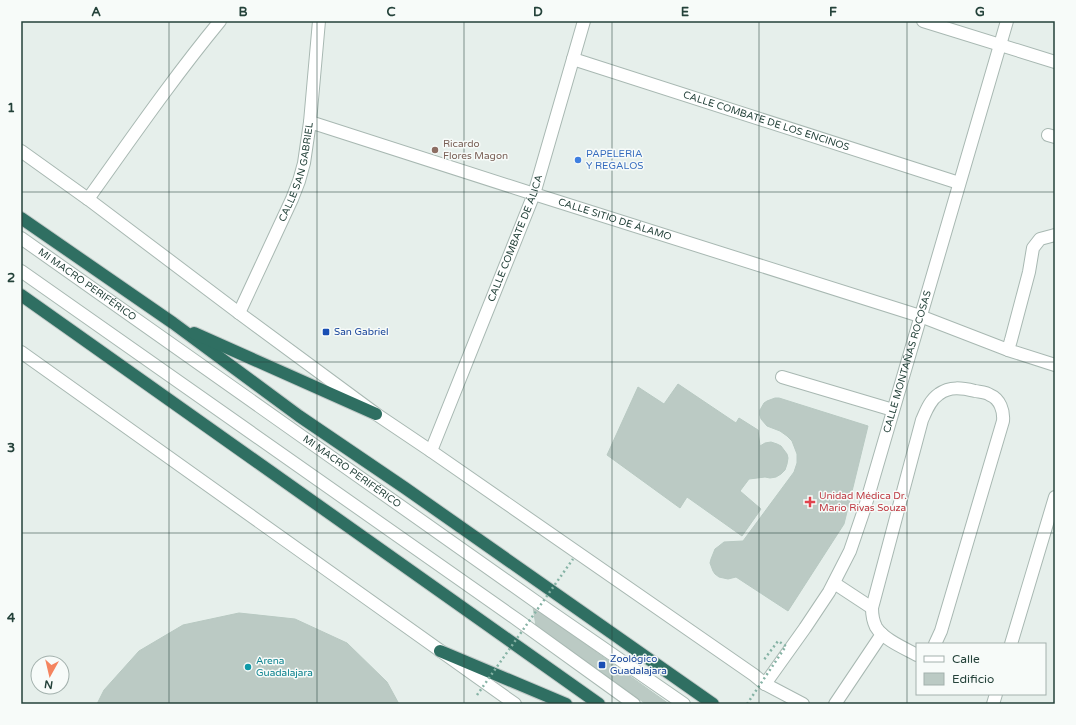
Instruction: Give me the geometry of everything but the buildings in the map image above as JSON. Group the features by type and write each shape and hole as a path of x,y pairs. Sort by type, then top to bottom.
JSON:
{"highway":[{"path":"21,218 173,323 299,416 418,497 714,704"},
{"path":"21,295 599,704"},
{"path":"173,323 376,414"},
{"path":"440,651 566,704"}],"street":[{"path":"88,199 201,43 220,21"},
{"name":"CALLE SAN GABRIEL","path":"239,313 292,199 304,163 310,122 320,21"},
{"name":"CALLE COMBATE DE ÁLICA","path":"431,451 534,194 584,21"},
{"path":"923,21 1055,62"},
{"name":"CALLE MONTAÑAS ROCOSAS","path":"765,684 829,592 850,551 865,507 1007,21"},
{"name":"CALLE COMBATE DE LOS ENCINOS","path":"573,59 959,183"},
{"name":"CALLE SITIO DE ÁLAMO","path":"310,122 920,316 1008,350 1055,364"},
{"path":"21,151 88,199 376,414 765,684 803,704"},
{"path":"1008,350 1012,340 1029,272 1033,248 1040,239 1055,235"},
{"name":"MI MACRO PERIFÉRICO","path":"21,238 535,601 684,704"},
{"path":"21,271 519,621 634,704"},
{"path":"21,352 515,704"},
{"path":"782,377 893,410"},
{"path":"916,654 882,634 876,627 872,608 922,420 938,394 953,388 963,388 990,394 1001,405 1003,421 941,631 935,643"},
{"path":"1011,643 1055,497"},
{"path":"834,583 872,608"},
{"path":"835,704 882,634"}],"path":[{"path":"477,695 574,559"},
{"path":"747,704 786,646 778,641 763,661"}],"place":[{"name":"Ricardo Flores Magon","path":"435,150"},
{"name":"PAPELERIA Y REGALOS","path":"578,160"},
{"name":"San Gabriel","path":"326,332"},
{"name":"Unidad Médica Dr. Mario Rivas Souza","path":"810,502"},
{"name":"Zoológico Guadalajara","path":"602,665"},
{"name":"Arena Guadalajara","path":"248,667"}]}
